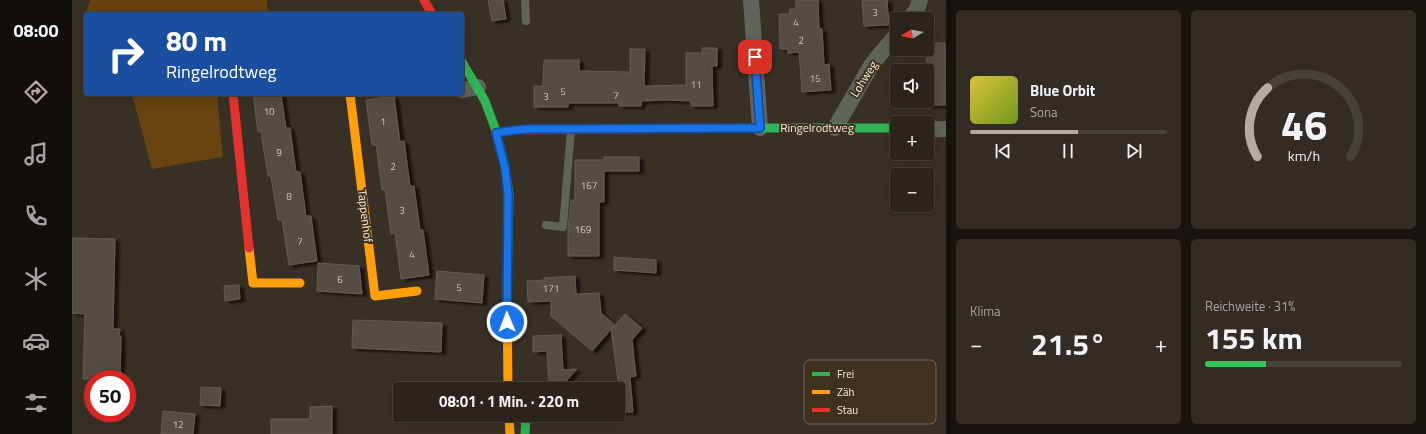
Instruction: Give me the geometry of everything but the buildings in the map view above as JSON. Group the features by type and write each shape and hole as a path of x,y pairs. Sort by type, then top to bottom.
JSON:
{"street":[{"path":"424,0 431,12"},
{"path":"751,0 760,128"},
{"path":"914,12 920,0"},
{"name":"Lohweg","path":"835,128 872,64 890,42"},
{"path":"464,65 487,106 505,168 508,194 508,382"},
{"path":"464,90 478,88"},
{"path":"232,96 253,283 300,282"},
{"name":"Tappenhof","path":"350,96 375,296 417,291"},
{"name":"Ringelrodtweg","path":"496,133 516,130 571,129 890,128"},
{"path":"934,129 946,129"},
{"path":"508,331 516,360"},
{"path":"509,422 510,434"},
{"path":"525,434 526,422"}],"lane":[{"path":"525,0 526,21"},
{"path":"546,226 563,227 571,129"}],"shaded area":[{"path":"91,0 267,0 268,12 86,12"},
{"path":"133,96 217,96 223,157 152,169"}],"traffic: fast":[{"path":"464,65 485,101 495,128 504,162 509,195 507,286"},
{"path":"738,128 890,128"},
{"path":"525,434 526,422"}],"traffic: slow":[{"path":"350,96 375,296 417,291"},
{"path":"249,248 253,283 300,283"},
{"path":"507,286 508,382"},
{"path":"509,422 510,434"}],"traffic: jam":[{"path":"424,0 431,12"},
{"path":"233,96 249,248"},
{"path":"496,133 515,130 738,128"}],"route":[{"path":"507,322 508,194 505,168 496,133 529,129 760,128 755,57"}]}
